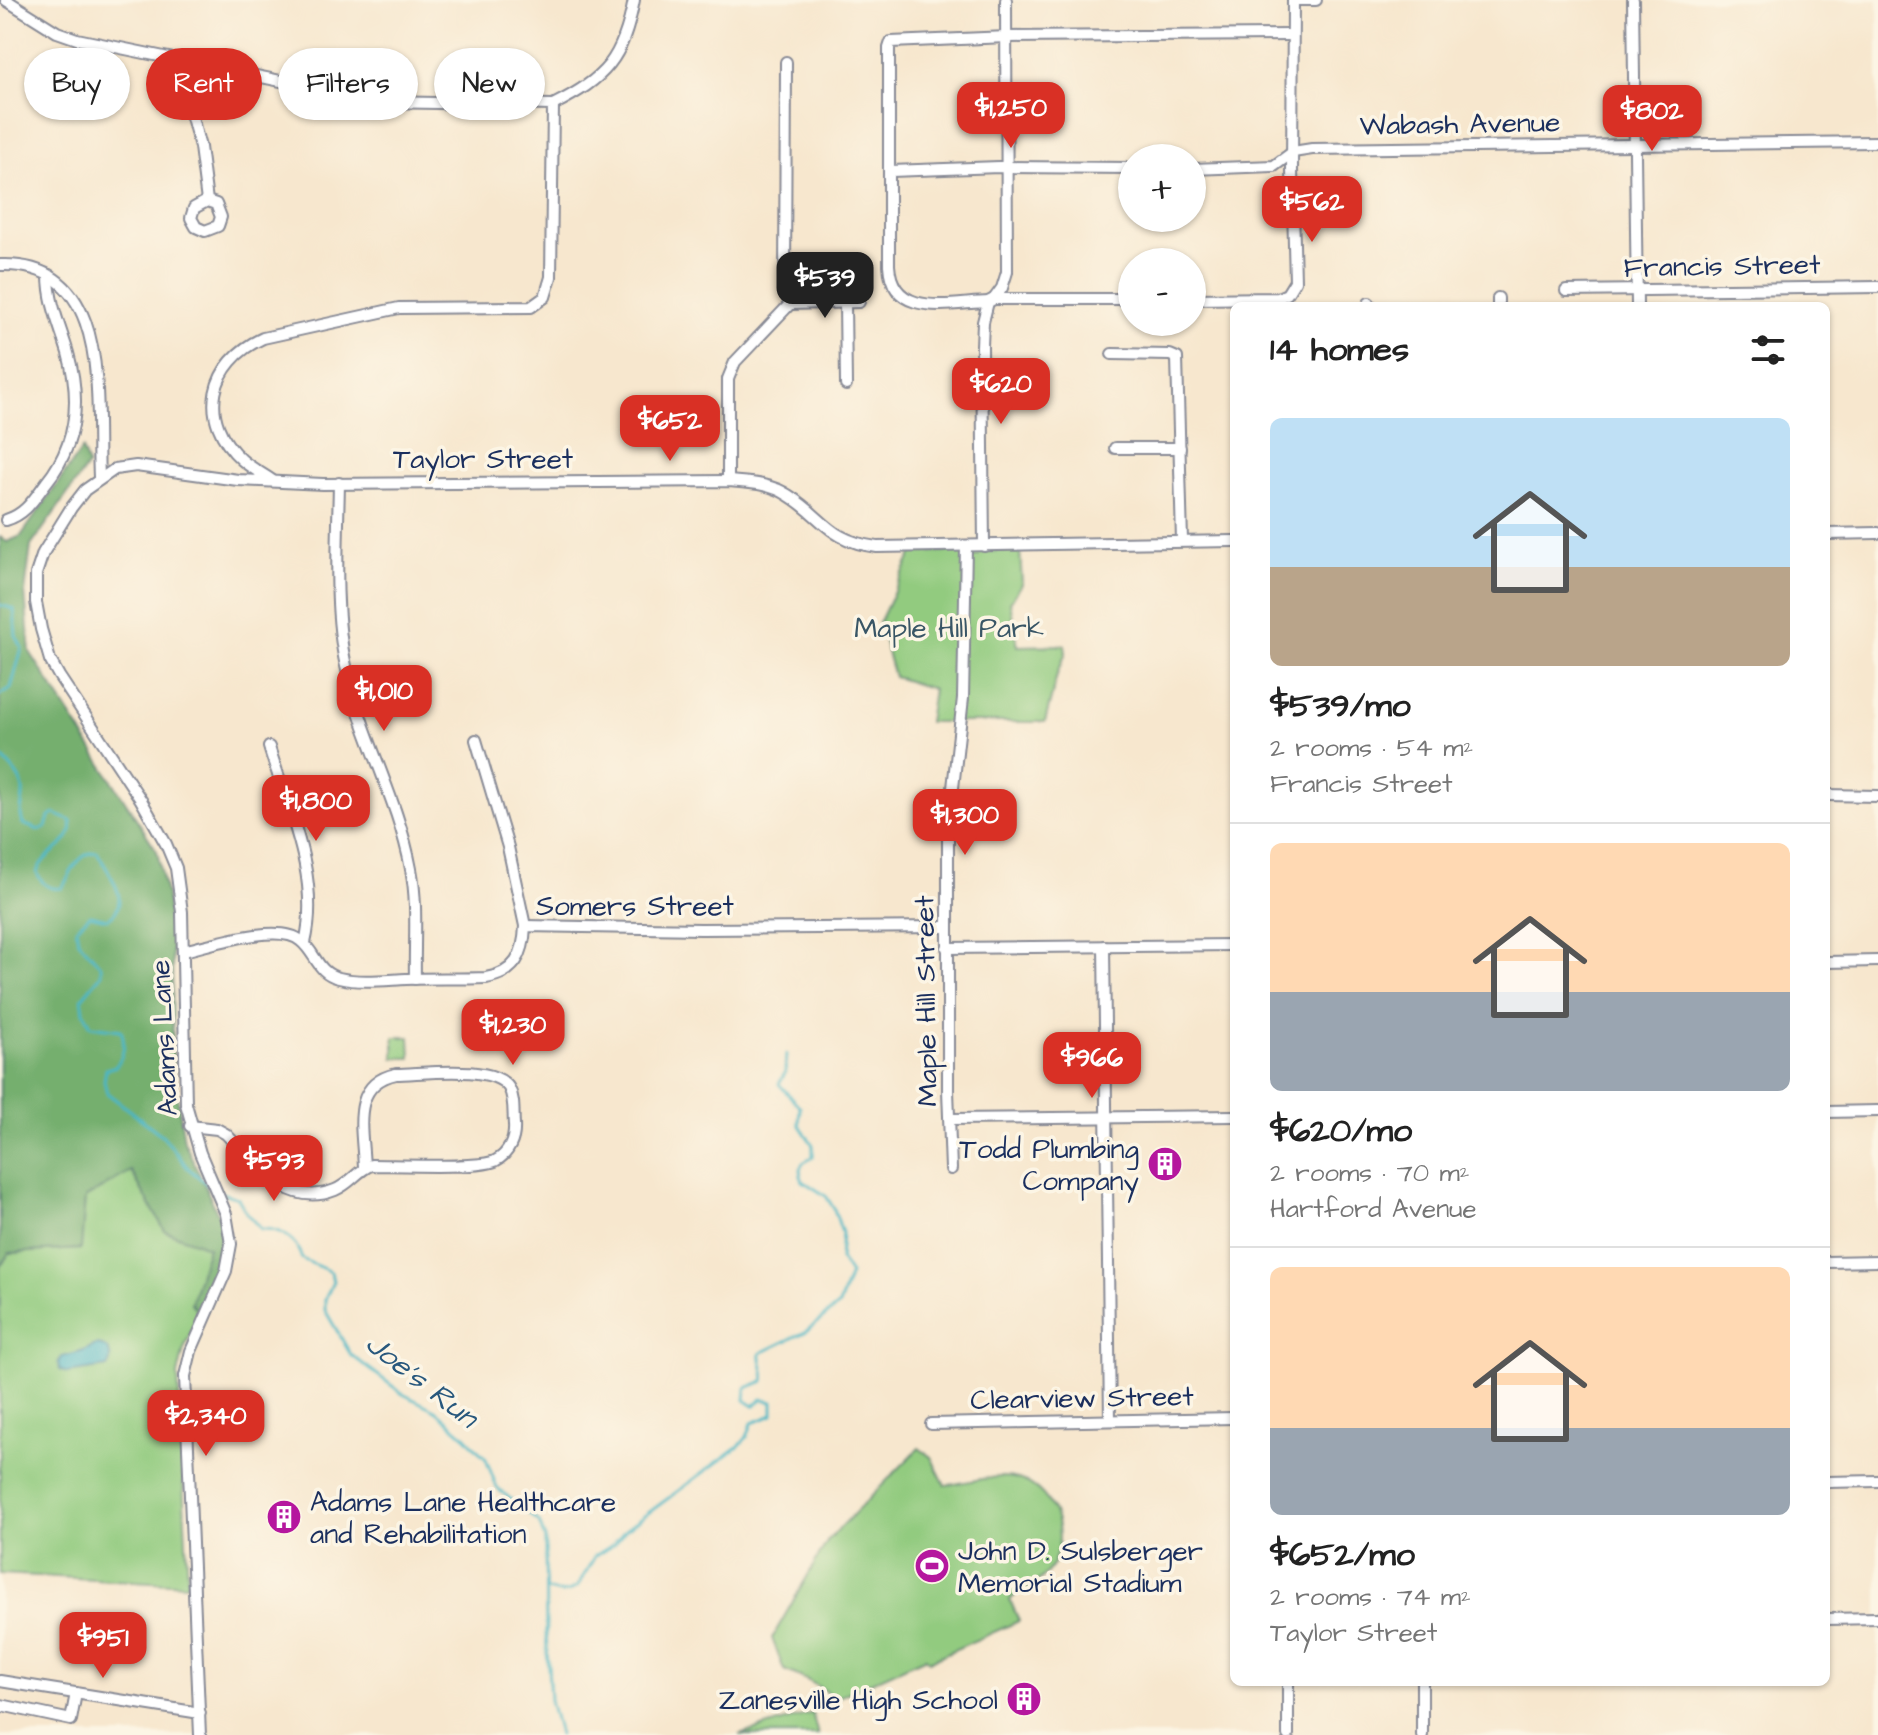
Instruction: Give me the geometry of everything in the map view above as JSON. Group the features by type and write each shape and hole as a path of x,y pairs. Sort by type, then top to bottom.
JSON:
{"street":[{"path":"6,0 57,32 146,54"},
{"path":"262,78 382,102 553,105 584,89 607,70 626,36 634,0"},
{"path":"984,546 983,322 991,300 1002,288 1007,272 1006,0"},
{"path":"1206,299 1275,299 1287,294 1296,274 1293,0 1316,0"},
{"path":"1633,0 1637,302"},
{"path":"1118,299 918,304 894,289 890,276 891,42 1007,37 1292,35"},
{"path":"786,62 785,288 790,304"},
{"path":"275,482 240,459 219,429 215,413 216,387 230,360 246,346 263,338 386,309 520,309 540,303 551,286 553,105"},
{"path":"193,120 200,147 207,201"},
{"name":"Wabash Avenue","path":"1206,168 1274,166 1293,152 1312,149 1878,142"},
{"path":"891,171 1118,168"},
{"path":"0,265 26,266 49,275 61,282 77,301 90,338 95,377 99,477"},
{"path":"6,520 22,515 56,472 72,434 75,393 72,370 52,307 49,275"},
{"name":"Francis Street","path":"1566,291 1878,287"},
{"path":"845,302 846,385"},
{"path":"728,481 728,379 735,362 790,304 859,302"},
{"path":"1112,354 1170,355 1177,358 1182,541"},
{"path":"1115,448 1180,448"},
{"name":"Taylor Street","path":"99,477 115,469 136,466 275,482 728,481 774,487 788,495 832,533 852,543 877,547 1230,541"},
{"name":"Adams Lane","path":"99,477 71,508 43,553 36,574 38,616 44,644 59,676 141,800 171,855 181,898 184,1089 190,1126 230,1229 229,1257 222,1281 191,1351 185,1376 200,1735"},
{"path":"339,483 341,643 352,688 411,870 415,979"},
{"path":"1830,534 1878,533"},
{"name":"Maple Hill Street","path":"951,1169 948,833 963,698 966,546"},
{"path":"476,740 508,847 525,926"},
{"path":"183,951 268,933 295,936 305,943 310,923 306,869 269,747"},
{"path":"1830,795 1878,796"},
{"name":"Somers Street","path":"305,943 320,968 337,978 486,978 506,973 519,955 525,926 701,929 948,927"},
{"path":"947,948 1230,945"},
{"path":"1104,946 1110,1420"},
{"path":"1830,962 1878,961"},
{"path":"190,1126 217,1129 226,1134 270,1180 282,1188 293,1192 334,1191 371,1165 473,1164 500,1158 511,1144 514,1134 513,1099 509,1089 503,1080 482,1073 384,1077 373,1083 362,1102 364,1168"},
{"path":"1830,1112 1878,1111"},
{"path":"951,1119 1230,1116"},
{"path":"1830,1262 1878,1261"},
{"name":"Clearview Street","path":"931,1424 1230,1418"},
{"path":"1830,1482 1878,1481"},
{"path":"1830,1619 1878,1618"},
{"path":"0,1681 200,1713"},
{"path":"1288,1686 1288,1735"},
{"path":"1422,1686 1422,1735"},
{"path":"0,1708 1,1705 71,1720 76,1693"}],"green space":[{"path":"82,449 88,465 31,546 25,592 30,652 157,851 172,943 173,1066 184,1141 219,1216 223,1250 199,1313 191,1303 208,1247 165,1231 131,1171 85,1198 81,1249 9,1253 0,1268 0,537 7,542 21,536"},
{"name":"Maple Hill Park","path":"1020,550 1022,584 1010,602 1018,646 1065,645 1066,653 1058,671 1045,722 928,722 933,689 894,677 879,623 913,552"},
{"path":"394,1037 410,1037 411,1058 394,1058"},
{"path":"131,1170 165,1231 208,1247 191,1303 199,1313 184,1349 178,1375 188,1584 0,1574 0,1268 9,1253 80,1249 85,1198"},
{"name":"John D. Sulsberger Memorial Stadium","path":"919,1448 931,1457 945,1485 1009,1477 1032,1485 1043,1495 1057,1520 1058,1549 1045,1575 1010,1600 1019,1621 929,1661 926,1657 834,1699 817,1686 784,1670 772,1638 828,1540"},
{"path":"812,1713 818,1735 739,1735"}],"water":[{"path":"96,1345 109,1352 107,1367 67,1373 60,1370 58,1363 62,1357"}],"waterway":[{"path":"0,605 14,609 16,636 22,648 11,688 0,695"},
{"name":"Joe's Run","path":"0,755 22,785 23,824 39,830 46,827 49,817 55,814 71,821 69,837 40,865 37,873 44,884 62,888 80,860 97,852 119,896 115,912 107,919 90,915 76,928 78,940 101,966 101,975 82,998 84,1012 91,1026 121,1030 123,1040 119,1062 106,1069 104,1081 107,1093 163,1136 188,1168 212,1188"},
{"path":"546,1590 562,1593 578,1586 595,1556 614,1544 625,1530 738,1447 747,1437 752,1423 773,1415 773,1402 762,1399 754,1406 745,1400 746,1388 764,1381 761,1353 807,1331 839,1305 850,1274 840,1259 842,1233 826,1196 803,1181 801,1176 803,1163 813,1157 813,1145 799,1124 800,1107 779,1084 785,1073 786,1054"},
{"name":"Joe's Run","path":"222,1193 238,1198 261,1229 287,1236 302,1259 331,1272 333,1282 325,1299 325,1310 351,1355 403,1394 435,1410 466,1437 486,1459 497,1488 539,1522 545,1539 550,1700 559,1735"}],"place":[{"name":"Todd Plumbing Company","path":"1165,1164"},
{"name":"Adams Lane Healthcare and Rehabilitation","path":"284,1517"},
{"name":"John D. Sulsberger Memorial Stadium","path":"932,1566"},
{"name":"Zanesville High School","path":"1024,1699"}]}
